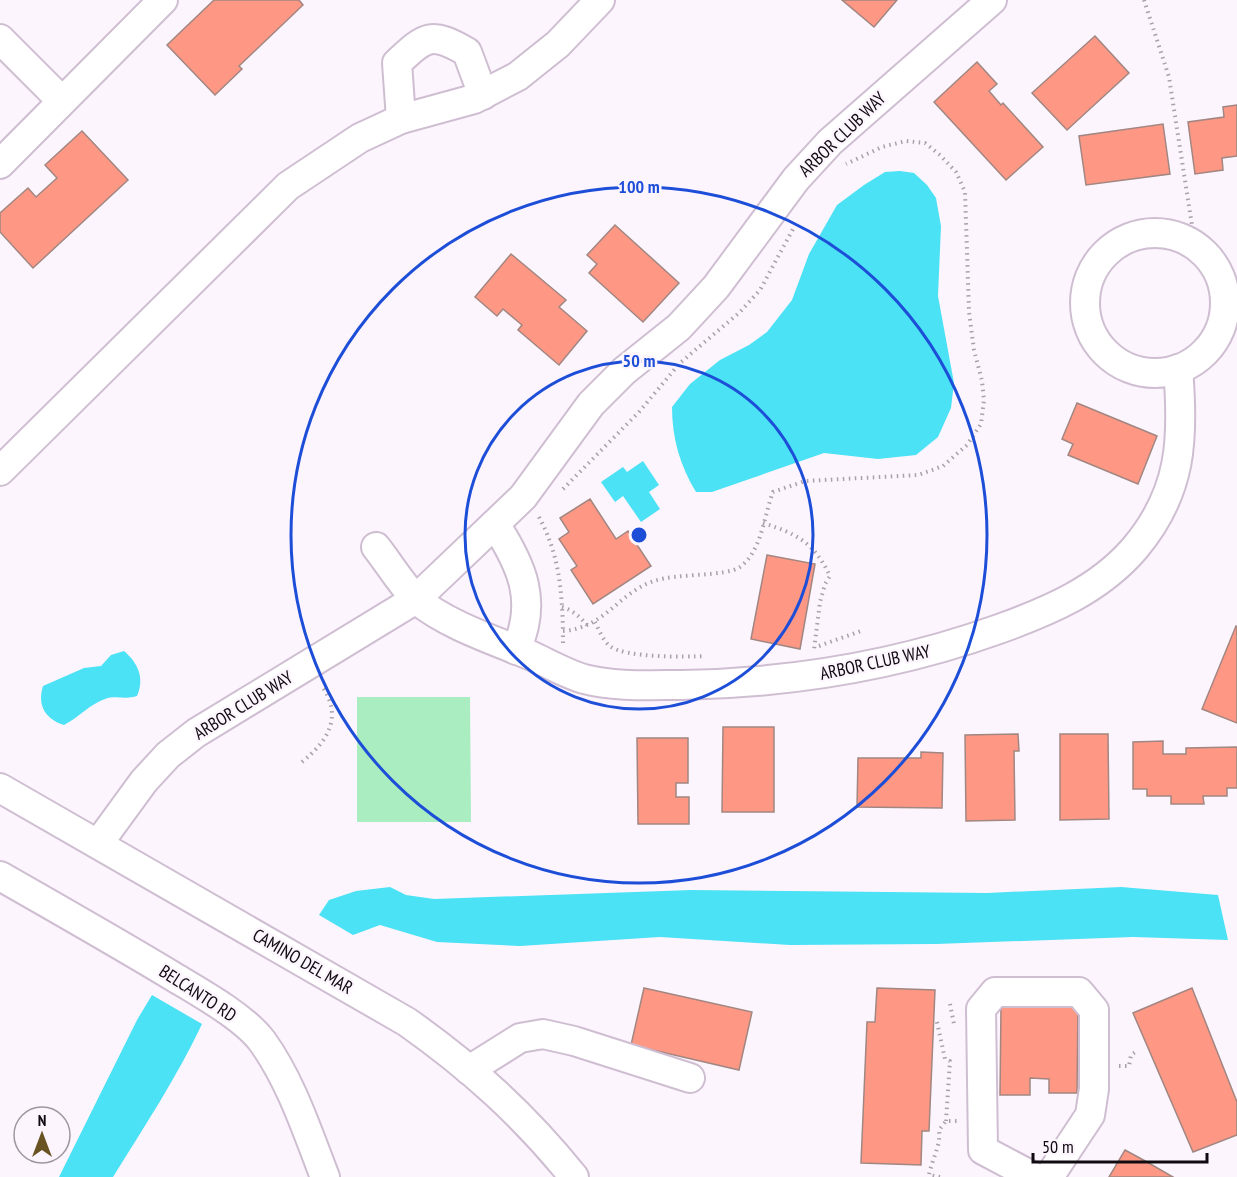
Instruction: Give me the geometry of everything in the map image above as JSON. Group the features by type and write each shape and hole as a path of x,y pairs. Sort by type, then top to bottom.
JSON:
{"street":[{"path":"0,164 163,0"},
{"path":"0,471 288,186 360,138 401,119 483,95 518,76 558,44 600,0"},
{"name":"ARBOR CLUB WAY","path":"98,844 144,781 168,755 196,733 416,599 523,496 591,404 624,371 679,327 717,287 796,179 830,142 992,0"},
{"path":"401,119 398,63 419,42 440,38 467,52 483,95"},
{"path":"0,39 62,100"},
{"path":"1154,233 1175,236 1195,245 1210,259 1221,276 1226,296 1224,317 1216,339 1199,358 1178,369 1156,373 1135,370 1115,360 1099,345 1089,326 1085,304 1088,283 1098,263 1113,247 1132,237 1154,233"},
{"name":"ARBOR CLUB WAY","path":"416,599 456,624 584,678 646,685 733,684 819,675 901,659 973,638 1070,600 1111,572 1134,549 1153,522 1168,493 1178,462 1182,429 1178,369"},
{"path":"495,524 514,555 527,599 524,632 516,650"},
{"path":"376,547 416,599"},
{"name":"CAMINO DEL MAR","path":"0,788 387,1010 444,1048 497,1093 546,1142 574,1177"},
{"name":"BELCANTO RD","path":"0,876 95,929 192,988 248,1027 260,1039 282,1074 325,1177"},
{"path":"1034,1177 983,1150 981,1009 996,992 1079,992 1094,1010 1094,1089 1090,1115 1049,1177"},
{"path":"470,1070 520,1038 543,1034 574,1041 690,1078"}],"path":[{"path":"1144,0 1169,77 1195,245"},
{"path":"563,631 578,630 588,626 624,598 652,581 674,576 731,572 742,565 753,550 773,492 805,481 918,475 943,466 967,445 981,424 984,400 969,312 965,192 956,172 940,154 924,143 906,141 882,147 856,158"},
{"path":"537,514 554,550 562,607 563,650 556,666"},
{"path":"764,523 793,533 809,546 830,576 820,602 814,638 816,647"},
{"path":"562,607 575,613 588,626"},
{"path":"595,622 610,646 622,652 668,656 711,656"},
{"path":"812,652 816,647 861,631"},
{"path":"302,762 319,748 332,720 332,705 308,666"},
{"path":"937,1022 945,1059 950,1061 946,1121"},
{"path":"939,1130 940,1142 932,1159 929,1175 940,1177"}],"green space":[{"path":"357,697 470,697 471,822 357,822"}],"water":[{"path":"885,172 914,173 927,185 936,198 941,226 938,296 954,383 951,408 938,437 916,455 878,459 824,453 712,492 696,492 678,451 672,407 690,384 720,360 749,345 767,332 792,300 809,254 837,205"},
{"path":"643,461 659,485 649,492 660,509 641,522 623,496 615,502 601,482 623,467 627,472"},
{"path":"124,651 139,671 140,683 137,696 105,699 64,725 47,715 41,699 43,686 84,668 101,666 111,655"},
{"path":"390,887 406,895 434,899 691,890 987,893 1121,887 1218,895 1228,940 1133,937 936,944 790,945 660,937 520,946 437,942 380,925 353,935 319,915 329,900 356,891"},
{"path":"152,995 202,1024 160,1102 113,1177 59,1177 65,1165 72,1165 72,1151 137,1020"}],"building":[{"path":"214,0 299,0 303,5 239,66 242,69 215,95 167,45"},
{"path":"842,0 897,0 874,27"},
{"path":"1095,36 1129,73 1067,130 1032,93"},
{"path":"977,62 997,84 989,91 1043,147 1006,180 934,102"},
{"path":"1237,105 1237,156 1222,158 1223,170 1195,174 1188,122 1224,117 1223,107"},
{"path":"1163,124 1170,174 1086,185 1079,136"},
{"path":"82,131 128,180 33,268 0,232 0,213 28,188 36,197 57,178 45,165"},
{"path":"615,225 679,283 643,322 589,273 597,264 587,255"},
{"path":"511,254 566,300 559,307 587,331 559,365 518,330 522,325 503,309 497,316 475,297"},
{"path":"1077,403 1157,436 1138,484 1068,455 1073,444 1062,439"},
{"path":"590,499 616,539 628,531 651,566 593,604 571,570 577,566 559,539 569,532 560,518"},
{"path":"767,555 815,564 800,649 751,639"},
{"path":"1237,627 1237,723 1202,709"},
{"path":"723,727 774,727 774,812 722,812"},
{"path":"1018,734 1019,751 1014,751 1015,820 966,821 965,735"},
{"path":"1060,734 1108,734 1109,819 1060,820"},
{"path":"637,738 688,738 688,783 676,783 676,797 689,797 689,824 638,824"},
{"path":"1163,741 1163,754 1186,754 1186,748 1237,747 1237,788 1227,788 1227,796 1203,796 1204,804 1171,804 1171,796 1147,796 1147,789 1133,789 1133,742"},
{"path":"921,752 943,753 942,808 857,807 858,758 921,758"},
{"path":"644,988 752,1012 739,1070 631,1045"},
{"path":"877,988 935,990 929,1131 922,1131 921,1165 861,1163 867,1022 875,1022"},
{"path":"1192,988 1237,1102 1237,1135 1193,1152 1133,1013"},
{"path":"1001,1006 1078,1007 1077,1093 1049,1093 1049,1079 1030,1078 1030,1095 1000,1095"},
{"path":"1125,1150 1147,1162 1173,1177 1109,1177"}]}
